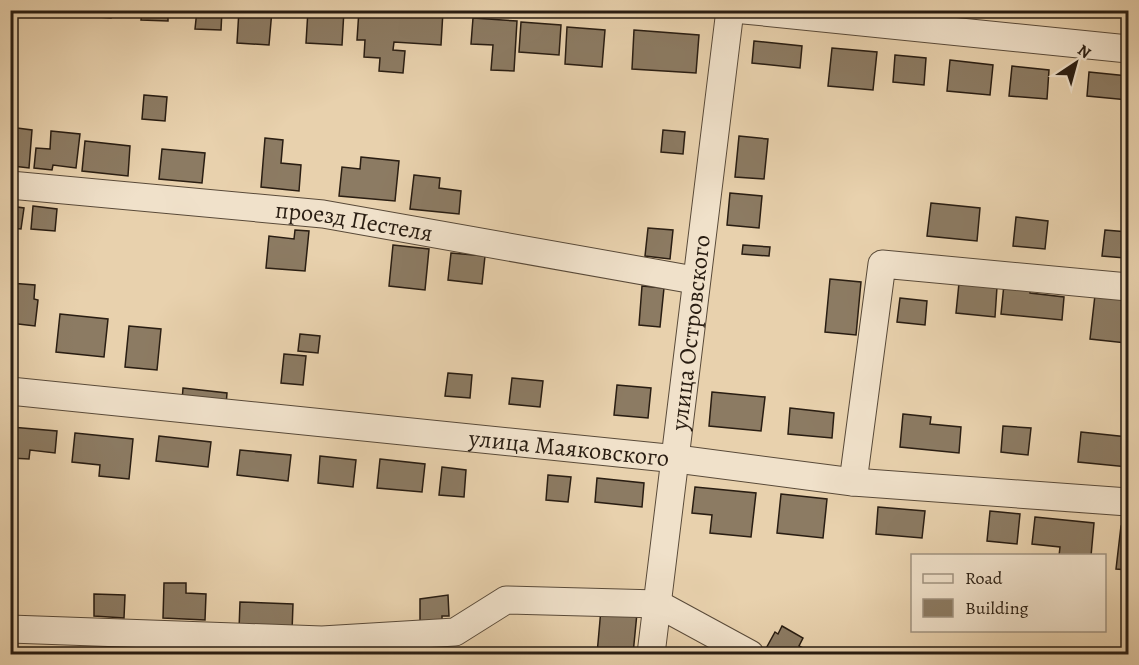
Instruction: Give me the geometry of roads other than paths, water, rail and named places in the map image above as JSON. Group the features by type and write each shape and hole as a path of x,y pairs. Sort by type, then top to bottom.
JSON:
{"street":[{"name":"улица Островского","path":"651,654 677,459 694,280 730,10"},
{"path":"744,10 1128,49"},
{"name":"проезд Пестеля","path":"10,185 323,214 694,280"},
{"path":"854,482 882,264 1128,288"},
{"name":"улица Маяковского","path":"10,391 677,459 854,482 1128,502"},
{"path":"10,629 322,640 455,632 506,600 658,604 750,654"}]}
